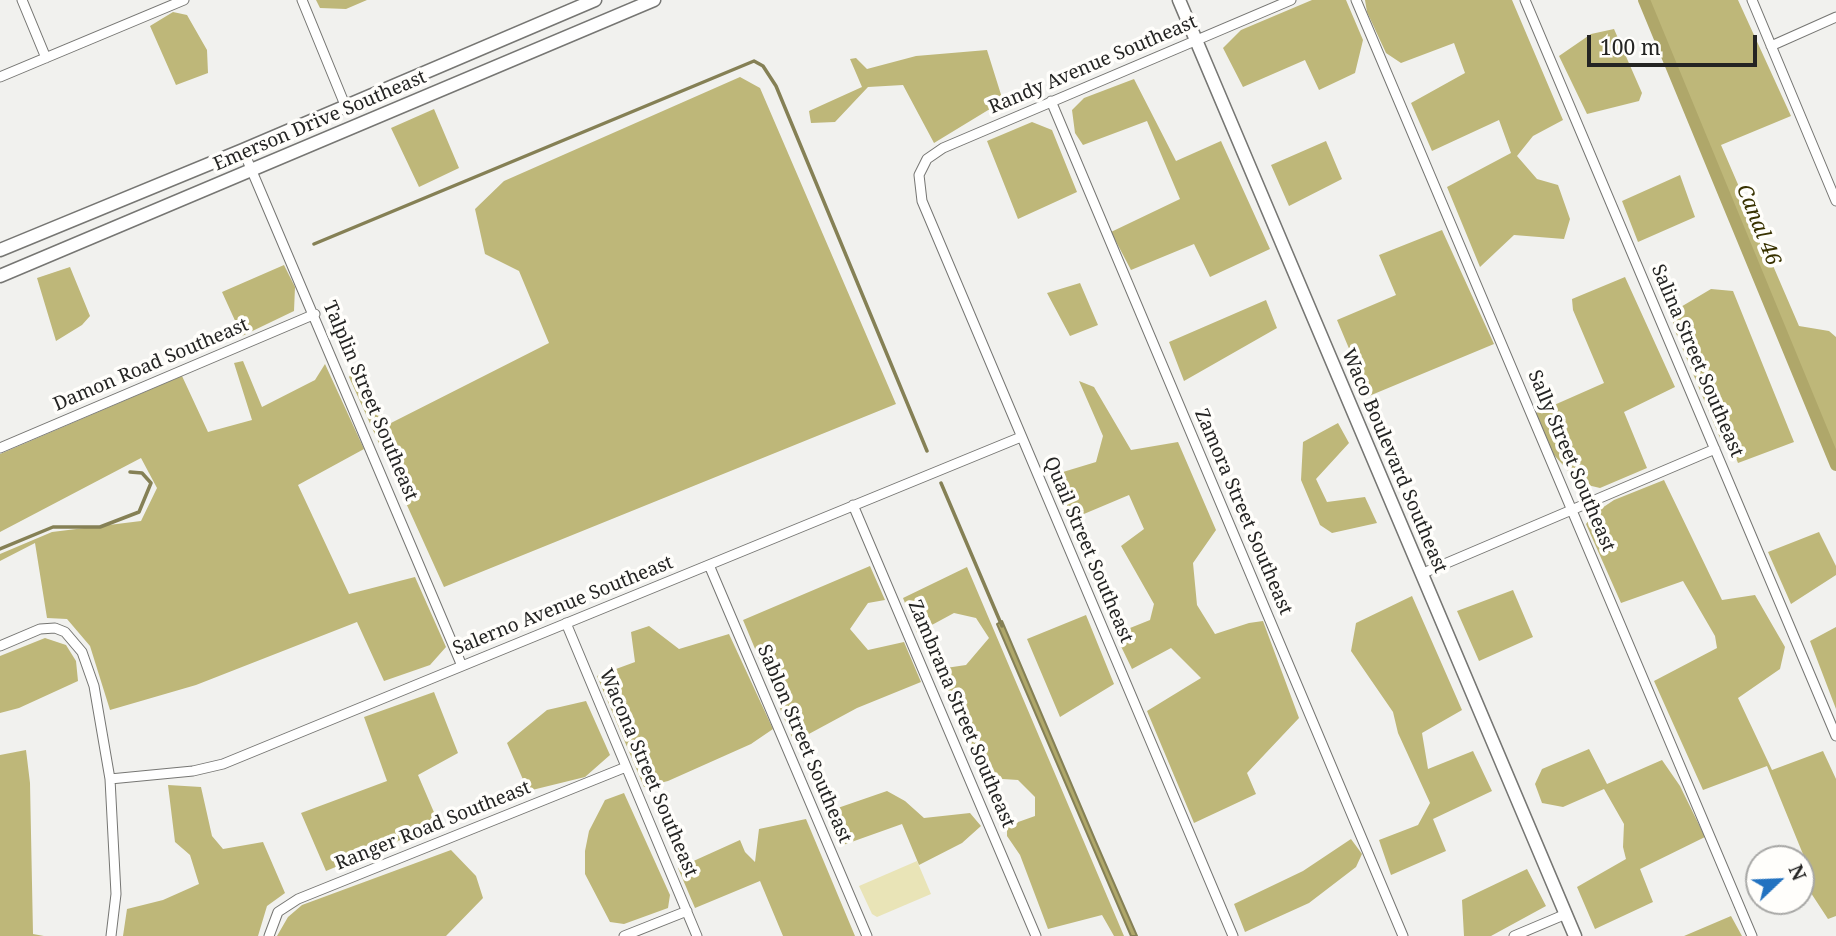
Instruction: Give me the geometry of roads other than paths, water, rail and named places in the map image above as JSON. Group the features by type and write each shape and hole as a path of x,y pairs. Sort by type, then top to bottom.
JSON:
{"street":[{"path":"22,0 46,58"},
{"path":"0,77 184,0"},
{"path":"302,0 345,105"},
{"name":"Emerson Drive Southeast","path":"0,250 595,0"},
{"name":"Emerson Drive Southeast","path":"0,275 253,171 654,0"},
{"name":"Waco Boulevard Southeast","path":"1179,0 1575,936"},
{"name":"Randy Avenue Southeast","path":"919,175 928,159 943,148 1291,0"},
{"name":"Sally Street Southeast","path":"1356,0 1752,936"},
{"name":"Salina Street Southeast","path":"1525,0 1836,736"},
{"path":"1752,0 1836,201"},
{"path":"1771,46 1836,17"},
{"name":"Zamora Street Southeast","path":"1051,101 1403,936"},
{"name":"Talplin Street Southeast","path":"243,150 315,314 462,666"},
{"name":"Quail Street Southeast","path":"919,175 922,201 1233,936"},
{"name":"Damon Road Southeast","path":"0,448 315,314"},
{"name":"Salerno Avenue Southeast","path":"110,779 194,771 223,764 1021,437"},
{"path":"1421,574 1715,449"},
{"name":"Zambrana Street Southeast","path":"853,505 1036,936"},
{"name":"Sablon Street Southeast","path":"709,565 867,936"},
{"name":"Wacona Street Southeast","path":"566,623 697,936"},
{"path":"0,646 40,629 55,628 65,632 82,652 94,686 110,779 116,894 111,936"},
{"name":"Ranger Road Southeast","path":"269,936 278,912 299,899 626,767"},
{"path":"624,936 687,911"},
{"path":"1514,936 1566,914"}],"waterway":[{"name":"Canal 46","path":"1644,0 1836,465"},
{"path":"314,244 754,61 763,66 776,86 927,451"},
{"path":"0,549 53,527 100,527 139,512 151,483 142,473 130,472"},
{"path":"941,483 1002,626"}]}
